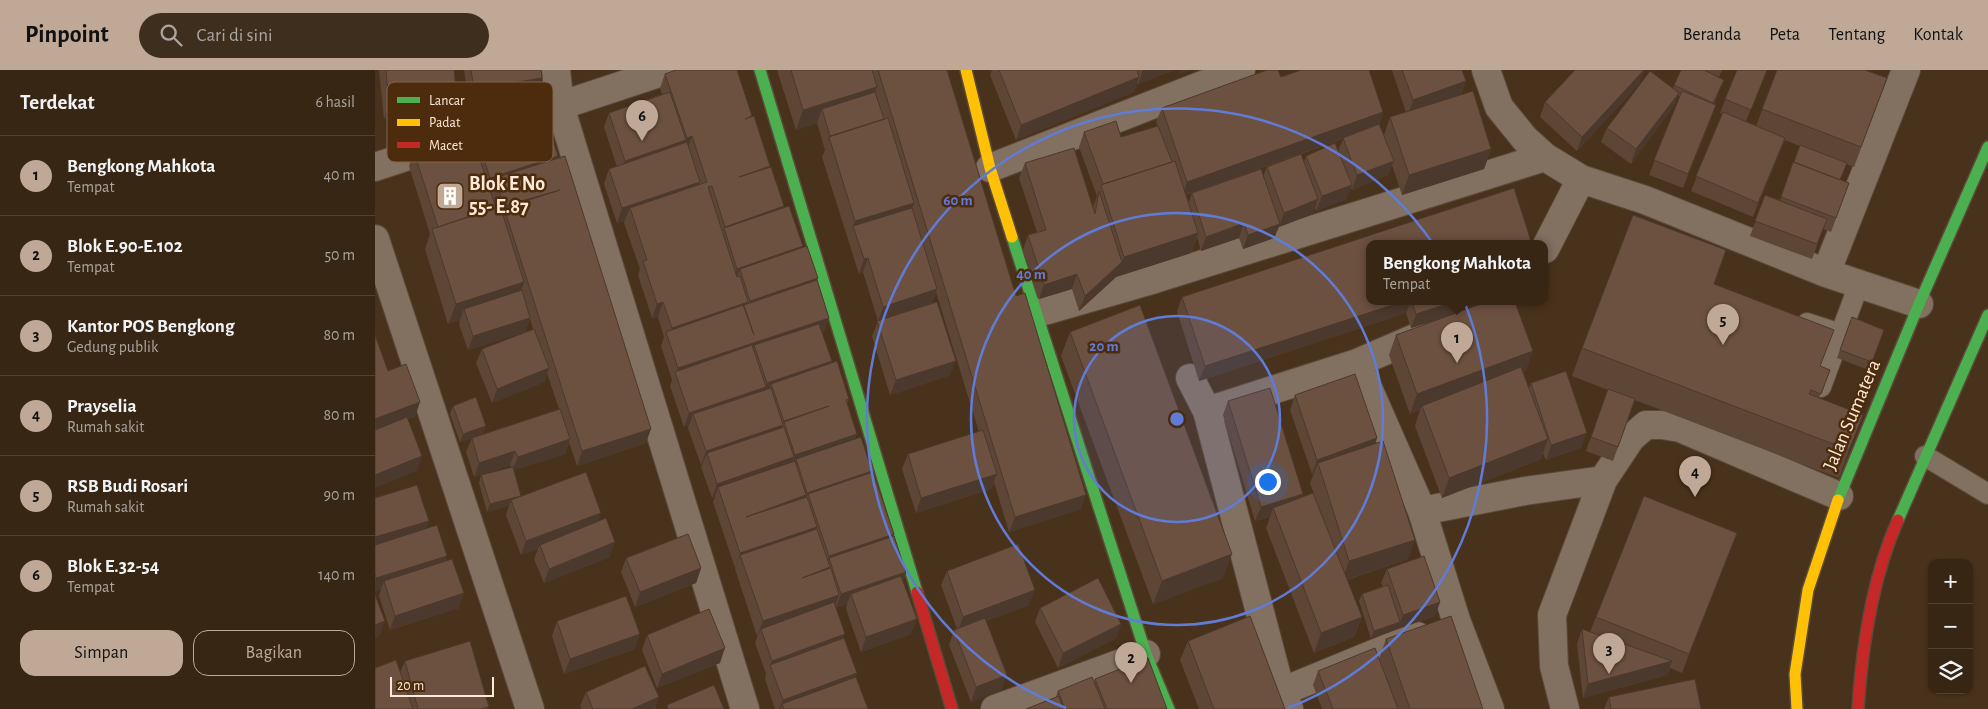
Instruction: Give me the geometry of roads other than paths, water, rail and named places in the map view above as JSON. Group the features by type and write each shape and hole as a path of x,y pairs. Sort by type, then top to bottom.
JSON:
{"street":[{"path":"556,70 560,106 745,709"},
{"path":"553,108 668,70"},
{"path":"760,70 953,709"},
{"path":"966,70 990,168 1146,654 1169,709"},
{"path":"990,168 1241,70"},
{"path":"1486,70 1499,107 1525,139 1545,157 1581,179 1645,200 1826,273 1919,304"},
{"path":"1826,273 1904,71"},
{"name":"Jalan Sumatera","path":"1797,709 1795,674 1808,590 1839,496 1919,304 1988,148"},
{"path":"1037,313 1155,279 1545,157"},
{"path":"375,167 390,162"},
{"path":"1548,243 1581,179"},
{"path":"375,240 530,709"},
{"path":"1858,709 1867,628 1886,551 1925,456 1981,352 1988,315"},
{"path":"1207,411 1357,363 1444,325"},
{"path":"1357,363 1422,511 1456,620 1490,709"},
{"path":"1190,378 1207,411 1285,700 1456,620"},
{"path":"1565,709 1554,666 1552,615 1603,480 1631,438 1646,425 1662,424 1680,428 1839,496"},
{"path":"1422,511 1525,491 1603,480"},
{"path":"995,709 1146,654"}],"lane":[{"path":"1821,386 1859,284"},
{"path":"1785,315 1841,334"},
{"path":"1925,456 1988,494"}],"place":[{"name":"Blok E.32-54","path":"642,141"},
{"name":"Blok E No 55- E.87","path":"450,196"},
{"name":"RSB Budi Rosari","path":"1723,345"},
{"name":"Bengkong Mahkota","path":"1457,363"},
{"name":"Prayselia","path":"1695,497"},
{"name":"Kantor POS Bengkong","path":"1609,674"},
{"name":"Blok E.90-E.102","path":"1131,683"}]}
